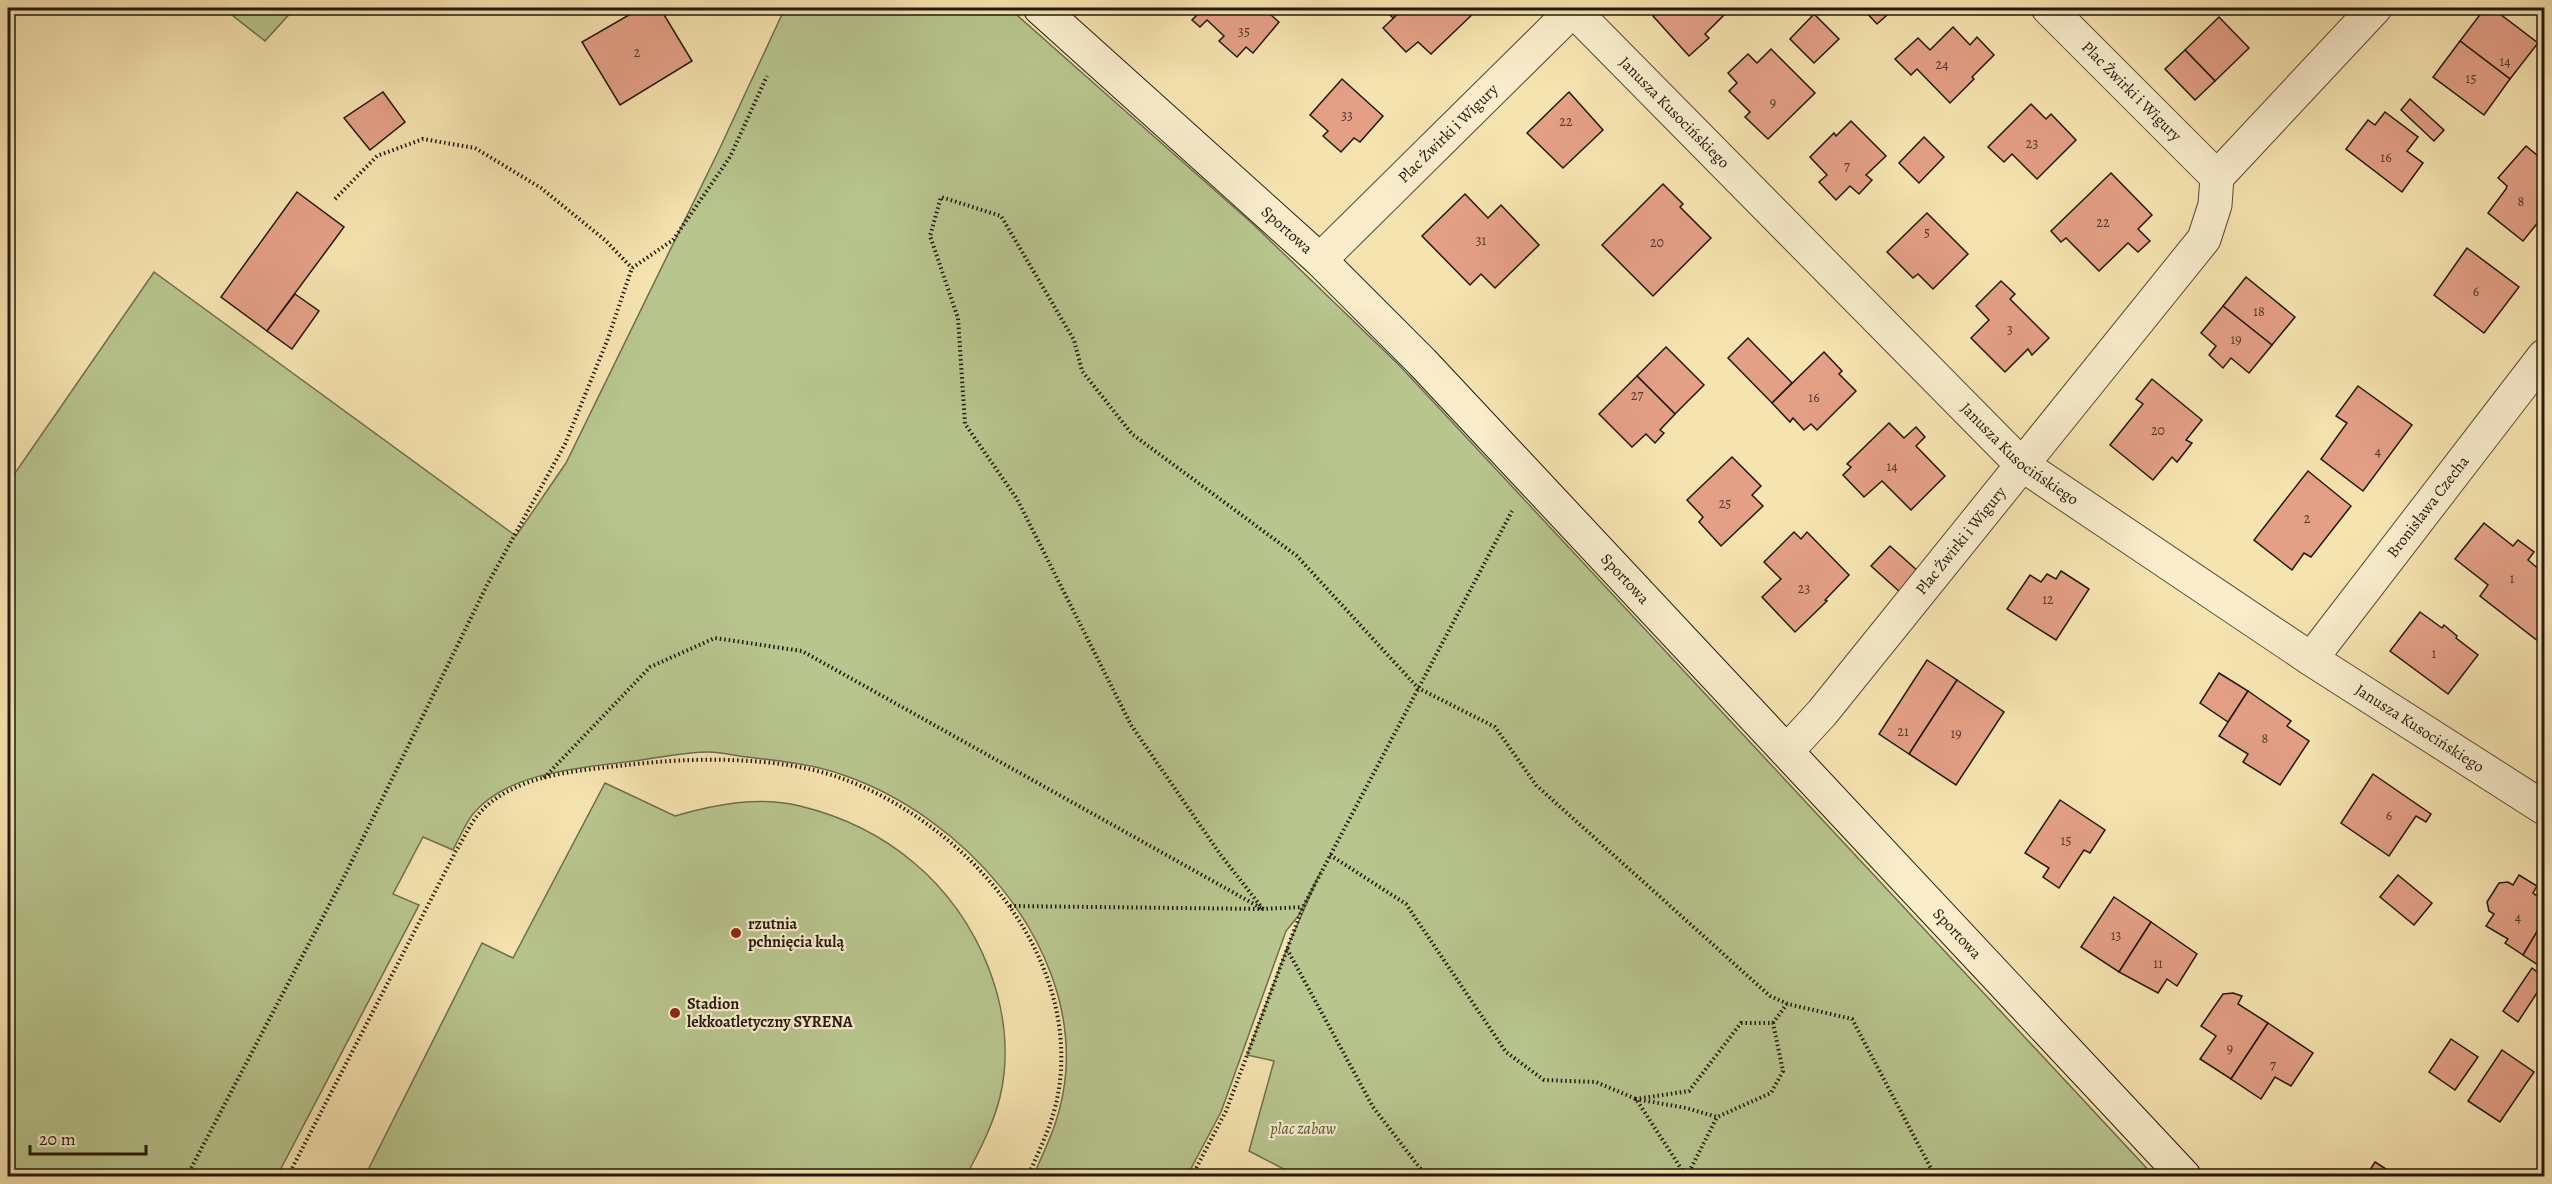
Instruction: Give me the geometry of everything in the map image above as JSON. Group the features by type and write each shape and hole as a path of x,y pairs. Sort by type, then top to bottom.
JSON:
{"street":[{"name":"Sportowa","path":"1040,8 1320,260 1422,362 2184,1176"},
{"name":"Plac Żwirki i Wigury","path":"1320,260 1573,8"},
{"name":"Janusza Kusocińskiego","path":"1573,8 2021,464 2311,659 2544,808"},
{"name":"Plac Żwirki i Wigury","path":"1787,751 1822,713 2204,239 2215,205 2217,177 2048,8"},
{"path":"2217,177 2374,8"},
{"name":"Bronisława Czecha","path":"2311,659 2544,356"}],"path":[{"path":"187,1176 345,875 487,585 565,444 607,341 632,268 672,240 730,157 766,76"},
{"path":"335,199 377,156 423,139 475,148 541,188 605,240 632,268"},
{"path":"1263,909 1220,854 1131,725 1017,500 965,424 958,318 930,236 941,197 1001,216 1074,340 1082,371 1132,434 1297,556 1418,688 1496,727 1536,786 1770,996 1788,1004 1852,1019 1935,1176"},
{"path":"1192,1176 1226,1111 1303,907 1530,477"},
{"path":"543,778 650,667 715,638 802,651 1263,909"},
{"path":"288,1176 456,851 477,816 489,804 543,778 620,766 714,758 775,765 837,777 904,806 971,860 1009,906 1039,958 1055,1010 1059,1039 1060,1079 1053,1120 1028,1176"},
{"path":"1330,855 1406,903 1506,1052 1544,1080 1596,1082 1636,1100 1686,1108 1717,1117"},
{"path":"1009,906 1263,909 1303,907"},
{"path":"1287,948 1373,1107 1426,1176"},
{"path":"1773,1023 1788,1004"},
{"path":"1636,1100 1689,1091 1741,1023 1773,1023"},
{"path":"1636,1100 1687,1176 1717,1117 1771,1093 1783,1071 1773,1023"}],"green space":[{"path":"223,8 295,8 265,41"},
{"name":"plac zabaw","path":"785,8 1009,8 1254,225 1399,365 2154,1176 1297,1176 1249,1151 1274,1061 1247,1055 1287,948 1321,871 1299,915 1286,931 1221,1112 1187,1176 1033,1176 1050,1137 1062,1099 1066,1070 1064,1021 1051,974 1030,930 1002,888 968,851 929,820 887,794 820,768 699,752 565,770 523,781 487,800 470,818 453,850 423,837 393,894 419,905 277,1176 8,1176 8,473 13,476 154,272 516,536 566,463 719,150"},
{"path":"605,783 675,816 721,805 753,802 784,803 815,810 845,821 888,843 937,884 975,938 989,968 999,1000 1004,1032 1005,1065 1000,1097 990,1128 966,1176 365,1176 482,943 513,958"}],"building":[{"path":"641,8 660,8 692,61 620,105 582,42"},
{"path":"1204,8 1263,8 1279,22 1253,53 1246,47 1237,57 1219,41 1224,36 1207,20 1200,27 1192,20"},
{"path":"1365,8 1380,8 1372,14"},
{"path":"1383,8 1404,8 1393,18"},
{"path":"1404,8 1479,8 1431,54 1418,42 1406,52 1383,28"},
{"path":"1662,8 1726,8 1729,10 1705,34 1709,38 1689,56 1653,16"},
{"path":"1862,8 1895,8 1877,24"},
{"path":"2485,8 2492,8 2538,43 2510,79 2460,41"},
{"path":"1814,14 1839,39 1814,63 1790,39"},
{"path":"2219,17 2249,48 2215,81 2185,50"},
{"path":"1953,27 1970,45 1977,37 1994,55 1950,103 1917,69 1911,75 1895,59 1918,38 1930,50"},
{"path":"2460,41 2510,79 2484,115 2433,77"},
{"path":"1771,49 1815,93 1768,139 1745,117 1750,112 1729,91 1737,83 1728,73 1748,54 1757,63"},
{"path":"2185,50 2215,81 2195,100 2165,69"},
{"path":"1342,79 1383,116 1360,142 1354,138 1341,152 1323,136 1328,131 1310,115"},
{"path":"383,92 405,122 370,150 344,118"},
{"path":"1569,92 1603,130 1563,168 1527,133"},
{"path":"2410,99 2444,130 2434,141 2401,110"},
{"path":"2031,104 2046,119 2051,114 2076,140 2037,179 2012,154 2004,162 1988,147"},
{"path":"2385,112 2418,137 2407,151 2423,163 2402,192 2346,149 2368,120 2375,125"},
{"path":"1851,121 1886,156 1866,175 1872,180 1859,194 1850,186 1836,200 1819,182 1827,175 1810,157 1834,133 1836,136"},
{"path":"1924,137 1944,157 1919,183 1899,163"},
{"path":"2526,146 2544,161 2544,215 2523,241 2488,213 2507,186 2498,178"},
{"path":"2111,173 2152,215 2138,229 2150,241 2138,252 2128,243 2099,271 2066,238 2061,242 2051,231"},
{"path":"1663,184 1683,204 1680,207 1711,238 1653,296 1602,245"},
{"path":"297,192 344,227 267,331 221,297"},
{"path":"1465,194 1488,218 1501,205 1539,245 1495,288 1481,274 1470,285 1422,236"},
{"path":"1927,213 1968,254 1933,289 1918,274 1913,278 1887,252"},
{"path":"2467,248 2519,287 2484,333 2434,295"},
{"path":"2246,277 2295,317 2272,345 2223,306"},
{"path":"2001,281 2015,294 2010,299 2049,338 2032,355 2028,349 2005,372 1971,338 1989,320 1976,306"},
{"path":"295,294 319,311 292,349 267,331"},
{"path":"2223,306 2272,345 2249,373 2231,358 2223,368 2209,355 2216,346 2201,333"},
{"path":"1748,338 1792,383 1772,403 1728,358"},
{"path":"1666,347 1704,385 1675,414 1637,376"},
{"path":"1824,352 1842,371 1839,374 1856,391 1817,430 1811,424 1804,430 1793,418 1790,422 1772,403"},
{"path":"1637,376 1675,414 1660,430 1664,433 1655,443 1646,434 1632,447 1599,414"},
{"path":"2152,379 2202,420 2186,440 2192,443 2177,462 2172,457 2153,480 2110,445 2143,404 2136,399"},
{"path":"2358,386 2412,425 2363,491 2321,459 2347,423 2336,416"},
{"path":"1889,423 1904,438 1916,427 1925,437 1916,446 1945,476 1911,510 1882,481 1864,497 1843,475 1851,467 1847,464"},
{"path":"1732,457 1761,486 1752,495 1763,506 1721,546 1699,522 1703,517 1687,500"},
{"path":"2308,471 2351,506 2311,557 2304,553 2292,570 2254,540"},
{"path":"2484,523 2513,546 2518,540 2534,552 2528,560 2541,571 2544,567 2544,628 2538,641 2480,596 2488,585 2455,559"},
{"path":"1794,532 1801,539 1807,532 1849,575 1825,600 1827,601 1795,632 1762,597 1781,579 1764,562"},
{"path":"1890,546 1919,572 1900,592 1871,566"},
{"path":"2061,571 2089,589 2056,640 2007,609 2030,575 2041,582 2047,574 2056,579"},
{"path":"2420,612 2442,628 2444,625 2457,636 2456,638 2478,655 2448,694 2390,651"},
{"path":"1927,660 1957,680 1909,754 1879,734"},
{"path":"2219,673 2248,691 2228,722 2200,703"},
{"path":"1957,680 2004,712 1956,785 1909,754"},
{"path":"2248,691 2291,721 2287,726 2309,741 2280,785 2243,762 2248,754 2219,736"},
{"path":"2373,774 2431,814 2426,822 2416,816 2389,856 2341,823"},
{"path":"2060,800 2105,830 2090,853 2084,850 2059,888 2043,877 2049,868 2025,853"},
{"path":"2398,875 2432,903 2414,925 2380,897"},
{"path":"2519,875 2537,886 2533,893 2544,901 2544,920 2523,955 2505,943 2508,939 2486,926 2494,914 2489,911 2487,902 2499,883 2508,882 2513,885"},
{"path":"2114,897 2151,922 2119,972 2081,947"},
{"path":"2544,920 2544,963 2541,961 2538,965 2523,955"},
{"path":"2151,922 2197,954 2177,986 2167,979 2158,993 2119,972"},
{"path":"2532,968 2544,977 2544,982 2518,1022 2503,1011"},
{"path":"2233,993 2242,996 2238,1004 2268,1023 2231,1079 2200,1059 2216,1036 2201,1026 2223,994"},
{"path":"2268,1023 2313,1053 2291,1086 2275,1077 2261,1099 2231,1079"},
{"path":"2451,1039 2478,1057 2455,1090 2429,1072"},
{"path":"2502,1050 2534,1072 2500,1122 2468,1101"},
{"path":"2375,1162 2397,1176 2366,1176"}],"place":[{"name":"rzutnia pchnięcia kulą","path":"736,933"},
{"name":"Stadion lekkoatletyczny SYRENA","path":"675,1013"}]}
